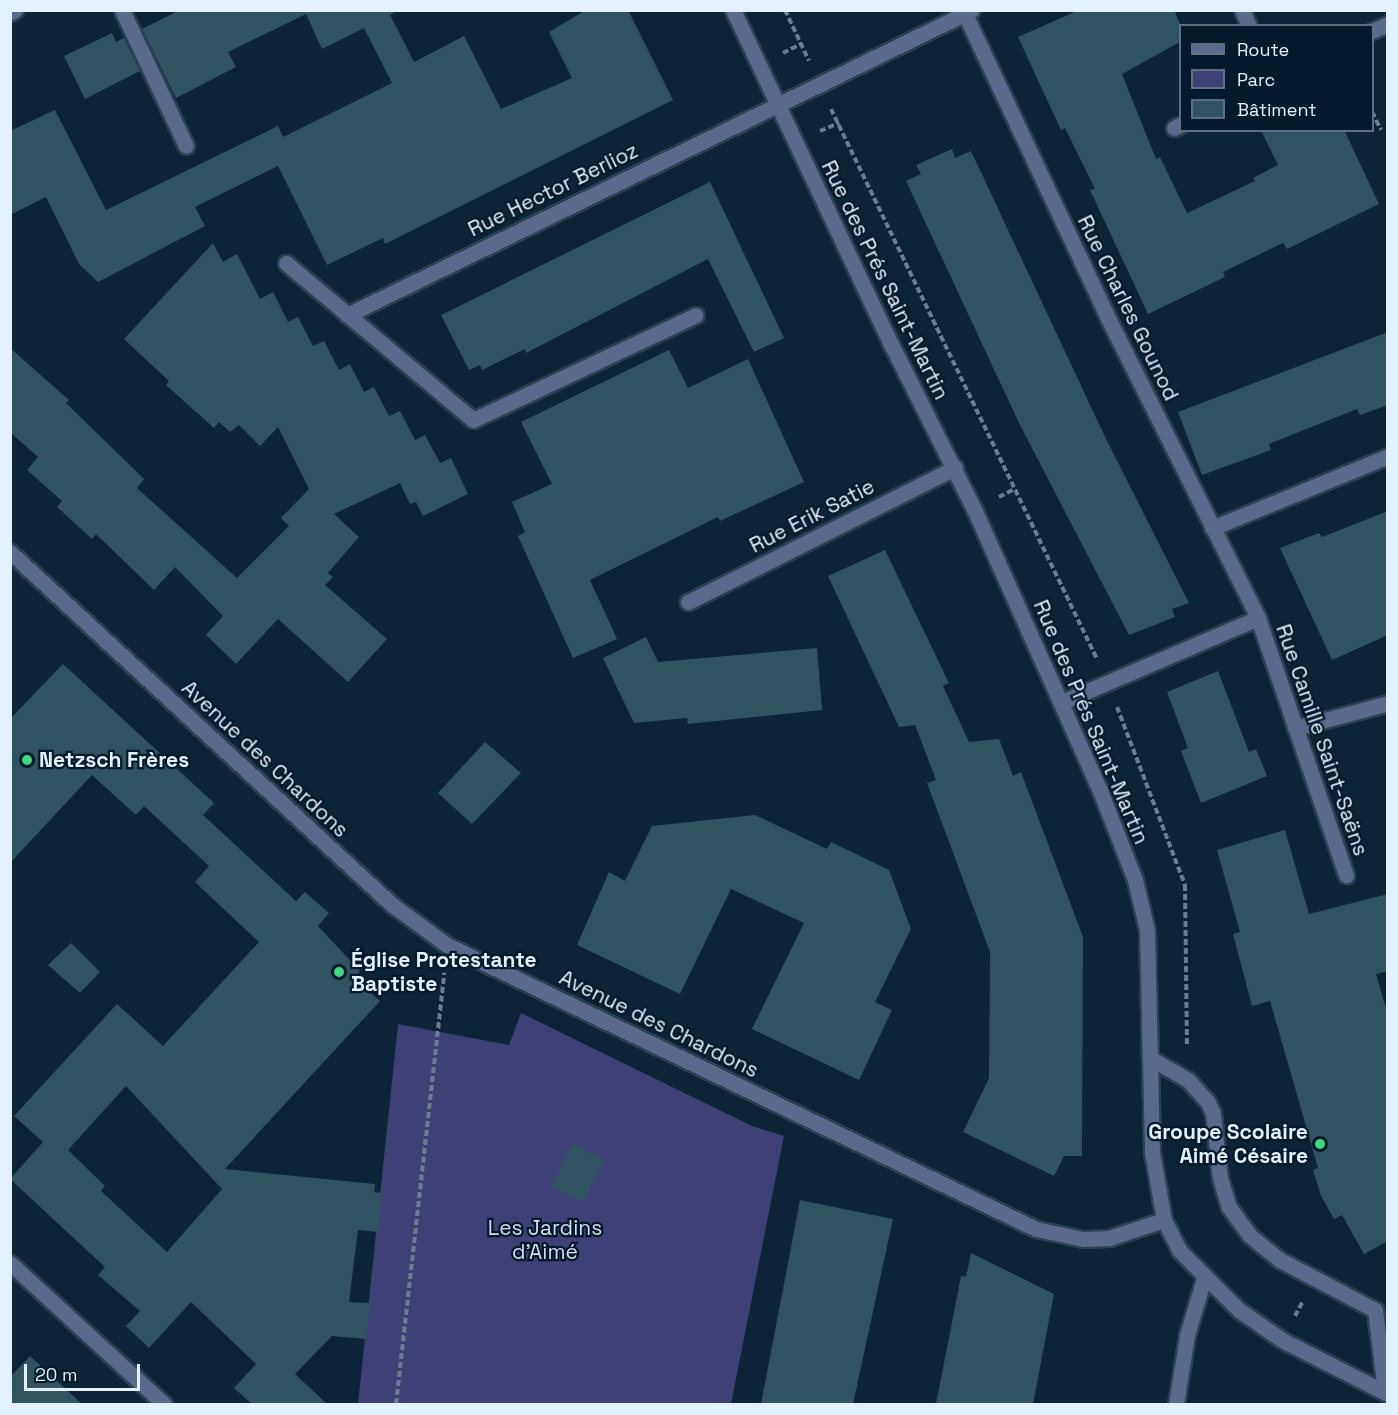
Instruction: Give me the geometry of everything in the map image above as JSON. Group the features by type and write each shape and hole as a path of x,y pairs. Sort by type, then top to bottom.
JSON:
{"street":[{"path":"10,13 15,10"},
{"path":"122,10 186,146"},
{"name":"Rue des Prés Saint-Martin","path":"733,10 776,103 955,468 1062,702 1118,834 1142,904 1147,930 1152,1152 1164,1220 1179,1250 1204,1278 1239,1310 1282,1341 1386,1393"},
{"path":"1242,10 1248,24"},
{"name":"Rue Hector Berlioz","path":"347,315 776,103 968,12"},
{"name":"Rue Charles Gounod","path":"968,12 1212,528 1258,618"},
{"path":"1374,31 1388,24"},
{"path":"286,263 473,420 696,315"},
{"path":"1212,528 1388,456"},
{"name":"Rue Erik Satie","path":"688,602 955,468"},
{"name":"Avenue des Chardons","path":"10,552 391,904 447,945 1036,1229 1083,1239 1109,1238 1164,1220"},
{"path":"1062,702 1258,618"},
{"name":"Rue Camille Saint-Saëns","path":"1258,618 1346,875"},
{"path":"1295,728 1388,703"},
{"path":"1150,1058 1188,1080 1208,1102 1213,1113 1220,1179 1229,1207 1250,1235 1280,1260 1375,1310 1386,1393"},
{"path":"10,1263 164,1404"},
{"path":"1176,1404 1187,1335 1204,1278"}],"path":[{"path":"1374,116 1382,130"},
{"path":"396,1404 447,945"}],"green space":[{"name":"Les Jardins d'Aimé","path":"521,1013 752,1126 784,1136 731,1404 358,1404 398,1024 509,1045"}],"building":[{"path":"180,10 398,10 390,15 414,62 464,36 501,109 572,78 549,32 586,10 628,10 673,100 385,244 383,238 327,265 278,166 195,207 205,226 98,282 79,264 46,197 10,215 10,131 55,110 106,210 278,126 283,137 392,83 364,28 322,49 306,14 228,52 236,67 176,98 142,29"},
{"path":"1079,10 1174,10 1180,24 1179,43 1122,74 1156,159 1160,157 1187,213 1255,181 1253,178 1278,165 1262,132 1345,132 1379,204 1287,249 1283,243 1223,272 1225,277 1148,314 1090,190 1095,189 1065,128 1061,130 1018,37"},
{"path":"112,33 116,42 124,38 140,71 85,99 64,56"},
{"path":"952,149 955,158 971,151 1107,441 1189,603 1172,609 1175,617 1129,635 1019,423 906,181 921,174 916,165"},
{"path":"710,182 784,338 754,352 708,259 526,353 525,349 482,370 480,365 469,370 441,315"},
{"path":"213,243 223,262 237,254 260,299 273,292 288,322 298,317 313,346 324,341 339,370 350,364 364,392 374,387 389,416 400,411 415,440 425,435 440,463 451,458 468,494 423,516 416,502 410,504 400,483 334,514 359,537 328,573 333,577 325,585 387,639 348,682 278,619 236,664 206,635 223,616 175,567 154,590 96,534 92,539 57,507 62,501 27,470 38,457 10,432 10,348 69,400 66,403 144,479 137,488 237,578 289,526 281,518 309,489 278,427 260,446 239,425 230,432 219,422 214,428 166,385 169,381 124,339"},
{"path":"1388,332 1388,405 1360,415 1357,409 1269,444 1271,450 1202,475 1178,412"},
{"path":"669,350 688,388 748,359 804,482 720,521 718,517 590,580 617,639 573,658 518,536 525,532 512,502 552,484 521,422"},
{"path":"1388,511 1388,635 1332,660 1280,548 1319,533 1322,537"},
{"path":"885,550 949,683 943,686 969,742 999,739 1013,776 1021,772 1083,937 1082,1156 1064,1156 1054,1176 963,1132 989,1078 990,952 927,783 936,780 915,725 899,727 828,576"},
{"path":"646,637 658,662 817,648 822,710 688,724 687,718 634,723 603,658"},
{"path":"63,664 214,803 203,815 296,901 305,892 329,913 318,926 360,971 355,979 380,1001 225,1169 375,1184 374,1192 382,1193 378,1232 358,1230 349,1302 370,1303 366,1339 332,1336 295,1374 327,1404 252,1404 234,1388 256,1364 191,1302 149,1348 126,1326 140,1311 98,1275 105,1267 10,1179 43,1142 14,1116 117,1004 163,1046 259,942 195,882 209,866 144,806 136,815 92,775 10,863 10,719","holes":["126,1086 222,1189 167,1252 101,1191 105,1186 68,1150"]},
{"path":"1218,671 1249,752 1256,749 1267,776 1201,803 1181,751 1188,748 1167,692"},
{"path":"485,742 521,773 472,824 438,793"},
{"path":"755,815 827,849 831,842 889,870 911,929 875,1002 892,1010 859,1080 752,1029 804,923 731,889 680,994 577,945 609,872 625,881 652,826"},
{"path":"1285,830 1309,914 1388,894 1388,971 1376,974 1388,1015 1388,1241 1364,1254 1342,1215 1334,1219 1321,1196 1313,1170 1318,1168 1270,1001 1252,1006 1233,934 1240,932 1217,850"},
{"path":"71,943 100,972 80,993 48,965"},
{"path":"572,1144 604,1159 583,1202 551,1186"},
{"path":"800,1200 893,1219 853,1404 761,1404"},
{"path":"971,1253 1054,1294 1033,1404 936,1404 961,1276 966,1277"},
{"path":"30,1356 82,1404 10,1404 10,1377"}],"place":[{"name":"Netzsch Frères","path":"27,760"},
{"name":"Église Protestante Baptiste","path":"339,972"},
{"name":"Groupe Scolaire Aimé Césaire","path":"1320,1144"}]}
